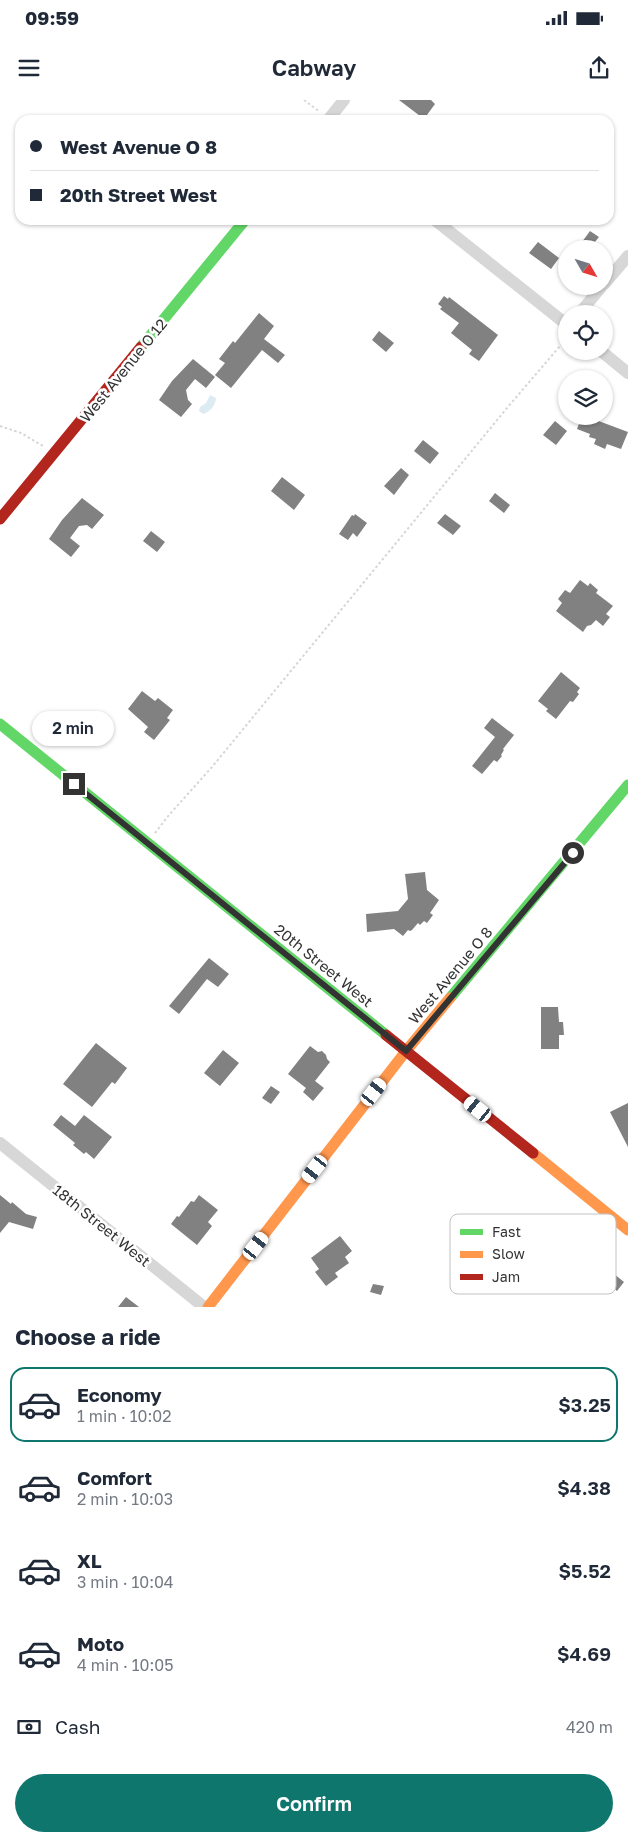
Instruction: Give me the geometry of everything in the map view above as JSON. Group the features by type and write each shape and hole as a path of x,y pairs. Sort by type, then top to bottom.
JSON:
{"street":[{"path":"332,115 344,100"},
{"name":"West Avenue O 12","path":"0,520 241,225"},
{"path":"440,225 558,318"},
{"path":"613,273 628,256"},
{"path":"586,305 595,295"},
{"path":"612,360 628,373"},
{"name":"20th Street West","path":"0,724 608,1214"},
{"name":"West Avenue O 8","path":"208,1307 406,1051 628,785"},
{"name":"18th Street West","path":"0,1143 204,1307"},
{"name":"20th Street West","path":"616,1220 628,1230"}],"path":[{"path":"304,100 324,115"},
{"path":"148,843 169,815 212,767 558,348"},
{"path":"0,426 36,441 54,454"}],"shaded area":[{"path":"210,395 216,398 215,403 210,410 203,414 199,411 200,407 206,403"}],"building":[{"path":"399,100 431,100 435,104 427,115 419,115"},
{"path":"590,231 599,237 597,240 583,240"},
{"path":"538,242 558,257 558,259 551,269 529,253"},
{"path":"444,296 448,299 449,297 498,335 479,361 469,354 472,350 451,333 459,323 440,309 442,307 438,304"},
{"path":"259,313 274,326 264,339 285,355 278,363 262,350 231,388 215,375 225,363 219,359 233,341 235,343"},
{"path":"379,331 394,343 386,352 372,340"},
{"path":"193,359 215,377 206,388 195,379 186,390 188,400 192,404 181,417 159,400 172,381"},
{"path":"555,421 567,431 556,445 543,435"},
{"path":"579,425 609,425 628,432 621,449 607,444 605,449 594,444 596,439 589,437 590,434 577,429"},
{"path":"423,440 439,453 430,464 414,451"},
{"path":"401,468 409,475 394,495 384,486"},
{"path":"282,477 305,495 294,510 271,491"},
{"path":"495,493 510,505 504,513 489,501"},
{"path":"82,498 104,515 92,529 87,525 79,526 70,538 80,546 71,557 49,539 62,520"},
{"path":"355,514 367,523 357,537 353,533 348,540 339,534 352,515 354,516"},
{"path":"445,514 461,526 453,535 437,523"},
{"path":"151,531 165,542 157,552 143,541"},
{"path":"580,580 588,586 590,583 598,590 596,593 613,606 606,614 610,617 603,626 596,620 587,626 583,632 556,611 562,603 558,599 565,590 570,593"},
{"path":"561,672 580,688 577,692 579,694 573,702 570,701 556,719 538,701"},
{"path":"142,691 155,701 158,698 173,710 167,718 170,720 154,740 144,732 148,727 128,709"},
{"path":"492,718 514,735 503,749 502,756 497,762 494,760 482,774 472,766 495,737 484,728"},
{"path":"425,872 427,890 439,900 430,913 433,915 427,923 424,921 420,925 418,923 403,936 394,929 367,932 366,914 398,911 408,899 405,874"},
{"path":"209,958 229,974 218,987 207,979 179,1014 169,1006"},
{"path":"541,1007 558,1007 559,1022 563,1022 564,1035 559,1035 559,1049 541,1049"},
{"path":"96,1043 127,1068 115,1084 112,1082 92,1107 63,1084"},
{"path":"310,1046 318,1052 322,1051 330,1062 315,1081 324,1088 313,1101 303,1092 306,1088 288,1074"},
{"path":"223,1050 239,1063 220,1086 204,1073"},
{"path":"271,1086 280,1092 271,1104 262,1098"},
{"path":"628,1103 628,1147 610,1112"},
{"path":"61,1115 75,1126 84,1115 112,1137 94,1159 73,1145 75,1143 53,1125"},
{"path":"0,1195 26,1214 37,1217 33,1229 9,1222 0,1233"},
{"path":"199,1195 218,1210 208,1222 212,1226 197,1245 171,1224 191,1201 194,1202"},
{"path":"340,1236 352,1251 345,1257 349,1263 335,1273 338,1277 326,1286 315,1272 319,1269 311,1258"},
{"path":"616,1276 624,1282 616,1290"},
{"path":"373,1284 384,1286 381,1295 370,1292"},
{"path":"126,1297 139,1307 118,1307"}],"traffic: fast":[{"path":"141,347 241,225"},
{"path":"0,724 386,1035"},
{"path":"450,998 628,785"}],"traffic: slow":[{"path":"208,1307 406,1051 450,998"},
{"path":"533,1153 608,1214"},
{"path":"616,1220 628,1230"}],"traffic: jam":[{"path":"0,519 141,347"},
{"path":"386,1035 533,1153"}],"route":[{"path":"74,784 406,1051 573,853"}]}
